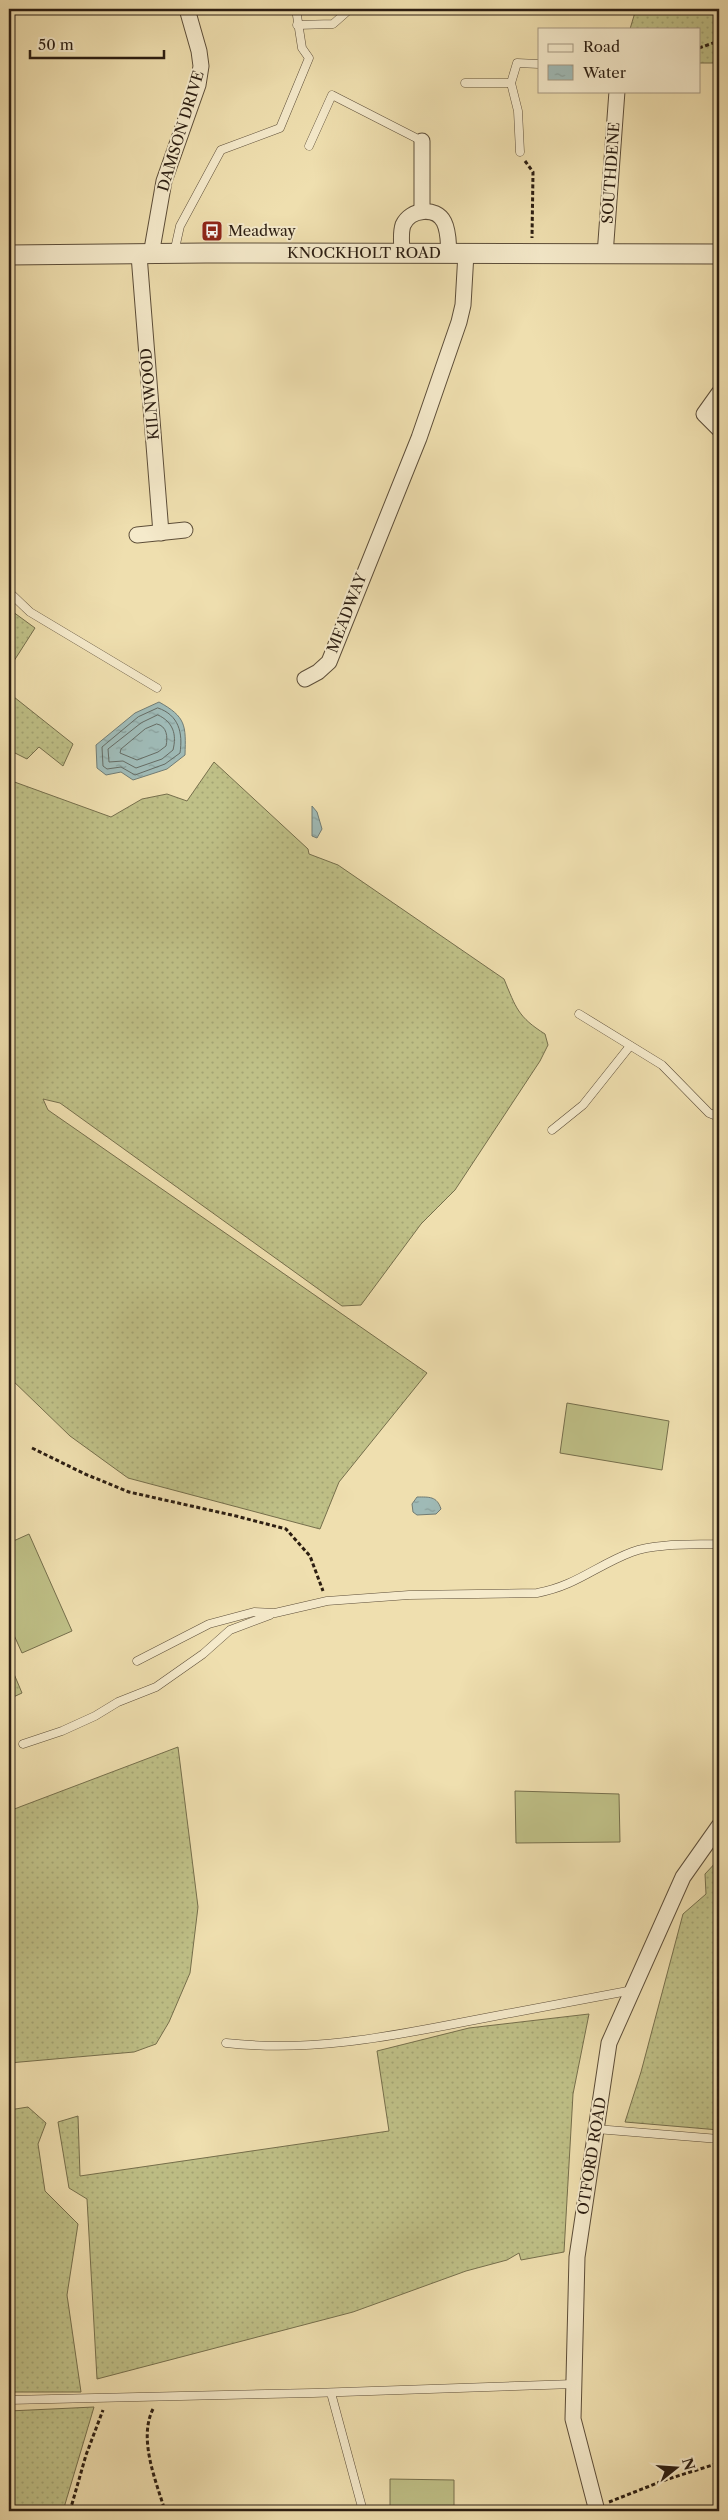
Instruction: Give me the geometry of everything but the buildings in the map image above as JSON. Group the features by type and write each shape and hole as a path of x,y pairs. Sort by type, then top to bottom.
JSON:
{"street":[{"name":"DAMSON DRIVE","path":"145,255 164,181 198,85 201,66 199,51 187,9"},
{"name":"SOUTHDENE","path":"605,255 618,92"},
{"path":"402,253 403,224 412,214 422,211 422,141"},
{"name":"MEADWAY","path":"305,679 318,672 329,662 418,438 459,322 466,275 444,220 435,212 422,211"},
{"name":"KNOCKHOLT ROAD","path":"9,256 402,253 719,254"},
{"name":"KILNWOOD","path":"145,255 161,532"},
{"path":"719,393 704,414 719,429"},
{"path":"137,535 185,530"},
{"name":"OTFORD ROAD","path":"597,2509 573,2419 576,2257 608,2043 683,1877 719,1826"}],"lane":[{"path":"173,254 180,226 221,150 280,128 309,58 302,48 296,9"},
{"path":"297,25 333,24 350,9"},
{"path":"520,152 518,111 511,83 517,64 538,64"},
{"path":"464,82 511,83"},
{"path":"309,146 332,95 422,141"},
{"path":"9,592 30,612 157,688"},
{"path":"579,1014 662,1066 710,1113 719,1117"},
{"path":"552,1130 583,1105 630,1046"},
{"path":"23,1744 62,1731 95,1716 118,1702 156,1687 203,1654 230,1630 275,1613 327,1601 409,1595 537,1593 558,1589 632,1551 667,1546 719,1544"},
{"path":"137,1661 209,1624 254,1612 275,1613"},
{"path":"226,2042 263,2047 334,2044 402,2034 632,1990"},
{"path":"596,2129 719,2139"},
{"path":"9,2400 331,2393 574,2384"},
{"path":"331,2393 363,2511"}],"path":[{"path":"700,48 719,41"},
{"path":"520,152 533,172 532,254"},
{"path":"32,1448 84,1474 129,1492 286,1529 310,1556 327,1601"},
{"path":"159,2397 148,2419 150,2460 164,2511"},
{"path":"70,2511 86,2455 108,2398"},
{"path":"597,2509 665,2480 719,2463"}],"green space":[{"path":"636,9 719,9 719,61 700,63 700,28 630,28"},
{"path":"9,609 35,628 12,664 14,697 73,744 63,766 39,747 27,759 9,750"},
{"path":"214,762 308,849 309,854 338,865 504,979 523,1017 545,1034 548,1045 540,1061 455,1190 421,1224 361,1305 342,1306 60,1103 43,1099 48,1110 427,1373 339,1482 320,1529 128,1478 70,1436 9,1377 9,780 111,817 142,799 167,794 187,801"},
{"path":"567,1403 669,1421 662,1470 560,1453"},
{"path":"29,1534 72,1631 22,1653 9,1624 9,1543"},
{"path":"9,1662 22,1693 9,1699"},
{"path":"178,1747 198,1907 190,1973 169,2022 156,2044 134,2052 9,2063 9,1811"},
{"path":"515,1791 619,1794 620,1842 516,1843"},
{"path":"719,1859 719,2130 625,2122 641,2072 683,1914 706,1894 705,1874"},
{"path":"589,2014 573,2094 564,2252 521,2260 519,2253 507,2260 466,2271 353,2312 97,2379 87,2199 69,2188 58,2122 78,2116 80,2176 389,2131 377,2051 469,2028"},
{"path":"28,2107 46,2123 38,2144 45,2191 78,2224 67,2295 81,2392 9,2392 9,2110"},
{"path":"94,2407 63,2511 9,2511 9,2411"},
{"path":"390,2479 454,2480 454,2510 390,2509"}],"water":[{"path":"159,702 175,712 182,723 185,736 185,755 167,769 133,780 121,772 106,775 97,768 96,745 135,713"},
{"path":"312,806 317,812 322,829 317,838 312,836"},
{"path":"417,1497 435,1499 441,1509 436,1514 417,1515 413,1512 412,1504"}],"place":[{"name":"Meadway","path":"212,231"}]}
